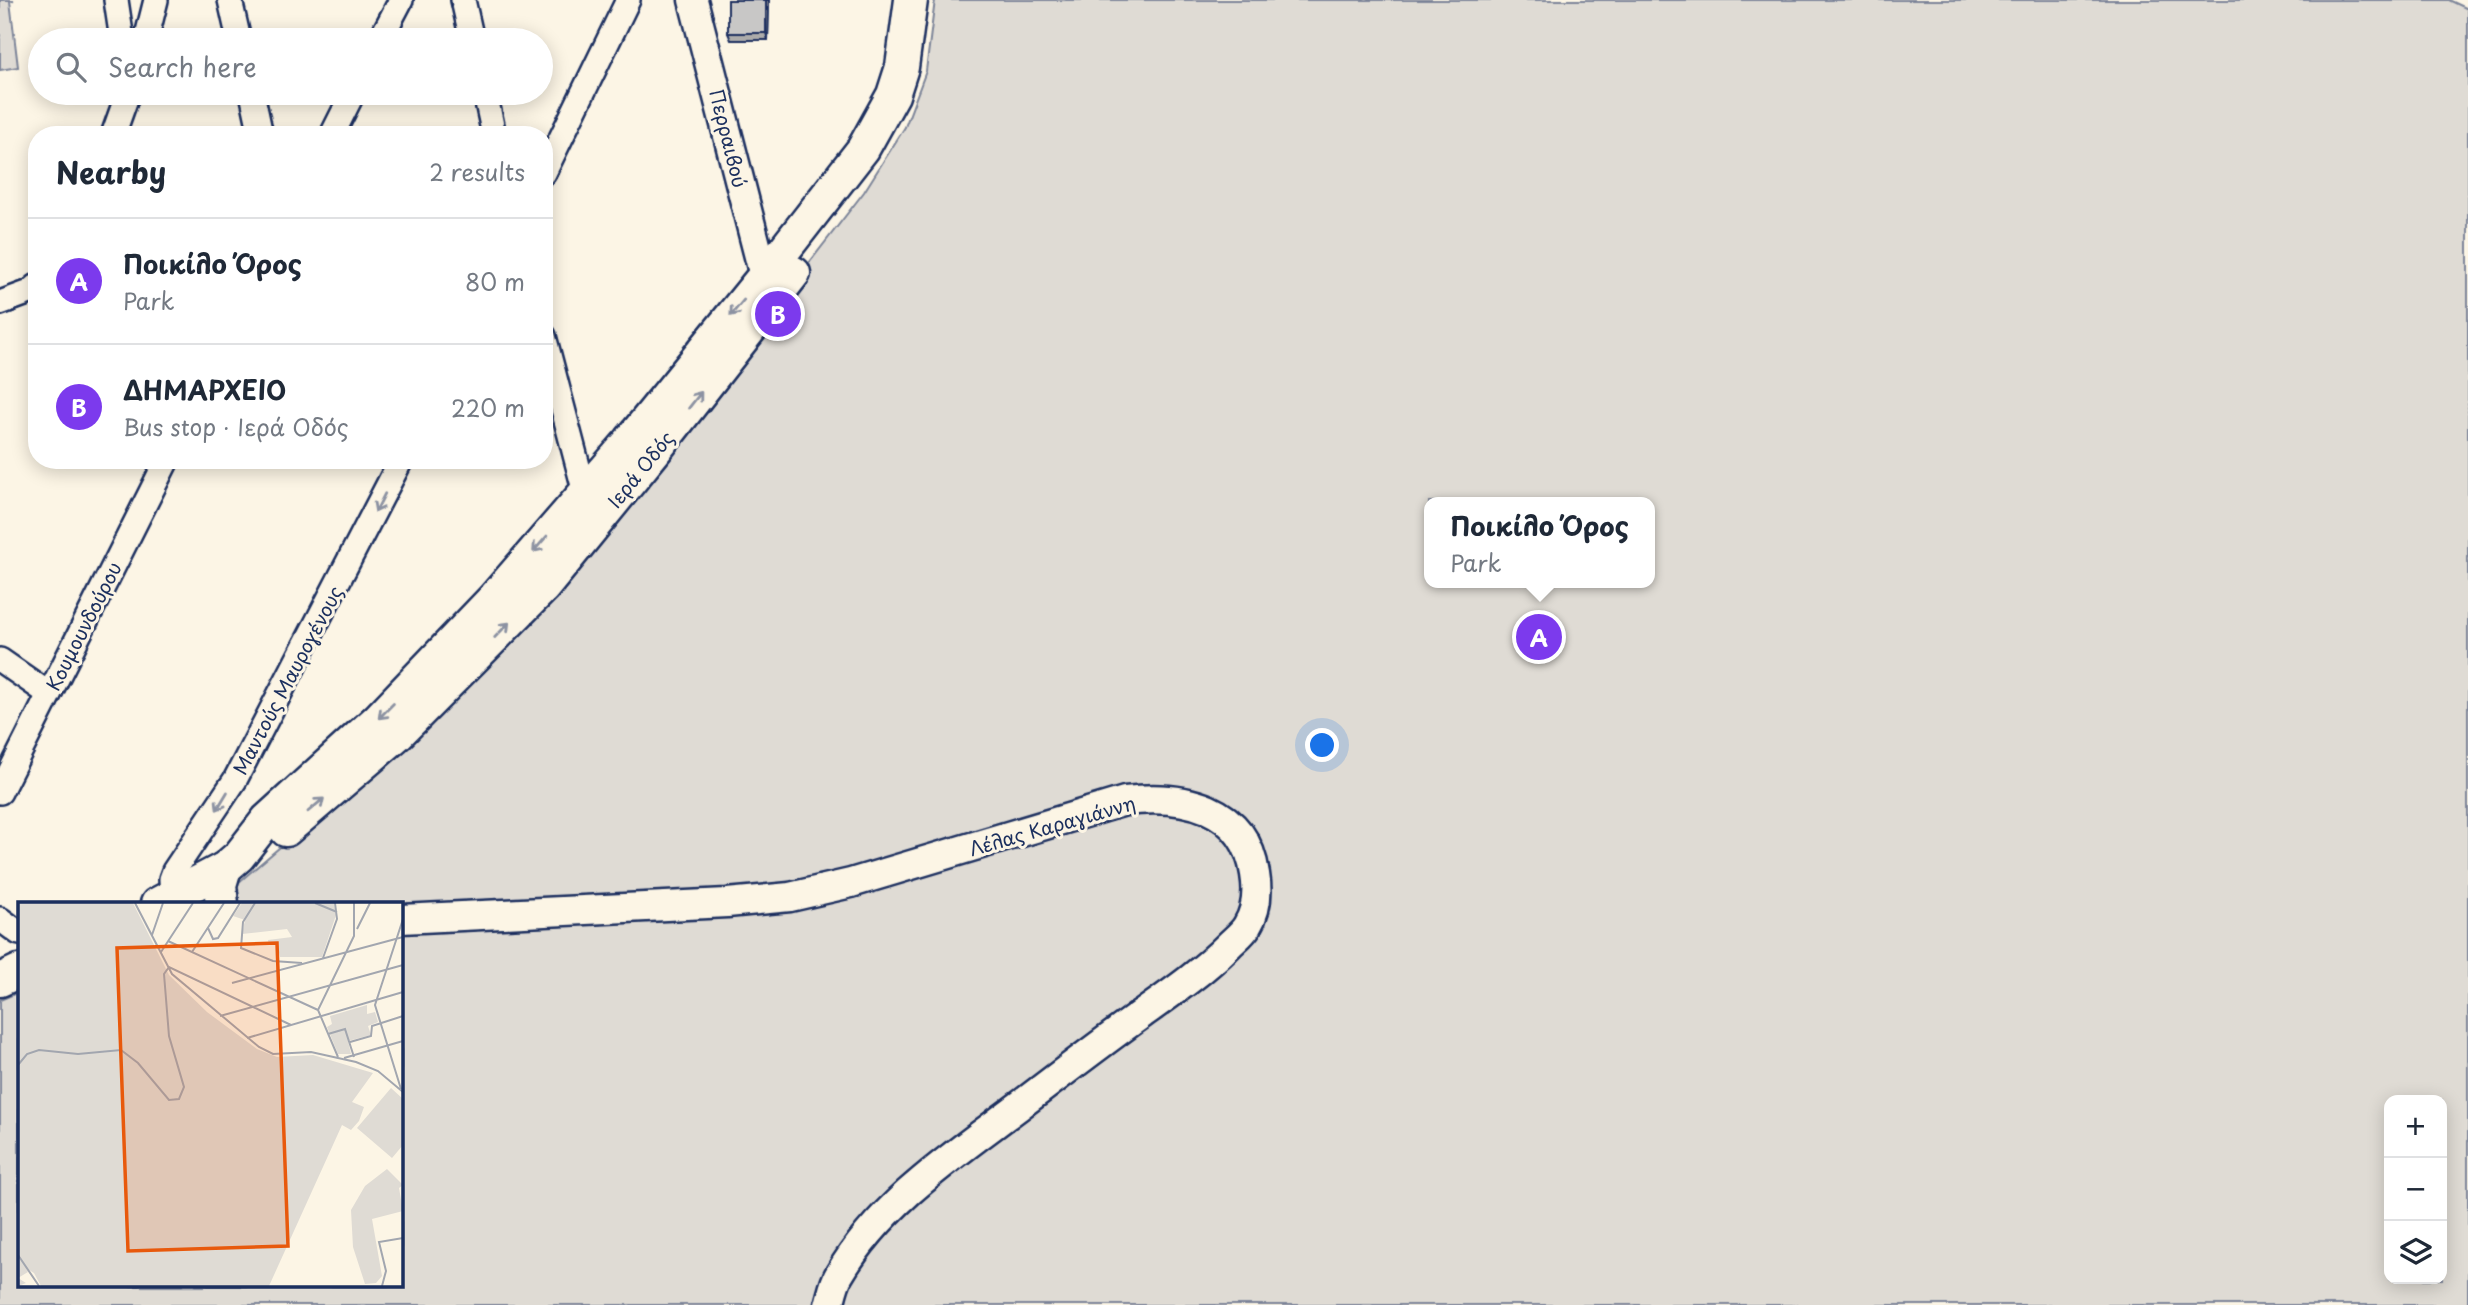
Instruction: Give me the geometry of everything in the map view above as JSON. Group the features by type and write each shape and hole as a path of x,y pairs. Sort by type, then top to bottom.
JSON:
{"main road":[{"name":"Ιερά Οδός","path":"232,862 267,820 378,719 493,599 630,441 844,175 882,119 893,95 902,67 911,0"},
{"name":"Ιερά Οδός","path":"169,901 278,837 397,735 544,587 654,452 879,160 911,100 921,68 930,0"},
{"path":"222,902 219,885 232,862"},
{"path":"0,980 18,971"}],"street":[{"path":"116,0 120,28"},
{"path":"149,28 156,0"},
{"path":"230,0 236,28"},
{"path":"386,28 401,0"},
{"path":"463,0 469,28"},
{"path":"553,154 628,0"},
{"name":"Περραιβού","path":"693,0 764,276"},
{"path":"116,126 123,105"},
{"path":"254,105 259,126"},
{"path":"336,126 347,105"},
{"path":"488,105 492,126"},
{"path":"0,303 28,293"},
{"path":"553,370 585,493"},
{"name":"Κουμουνδούρου","path":"0,792 162,469"},
{"name":"Μαντούς Μαυρογένους","path":"169,901 174,871 235,779 396,469"},
{"path":"0,660 49,694"},
{"name":"Λέλας Καραγιάννη","path":"402,919 700,905 790,897 851,883 1125,802 1147,799 1196,803 1231,823 1244,841 1253,861 1257,886 1255,908 1247,927 1204,970 1129,1023 932,1173 874,1226 837,1277 829,1305"},
{"path":"0,919 18,932"}],"shaded area":[{"path":"0,0 14,0 10,1 18,67 0,70"},
{"path":"935,0 2449,0 2468,9 2468,1305 0,1305 0,1000 18,992 18,1288 402,1288 402,902 208,902 231,889 363,776 758,329 864,192 905,127 926,71"}],"building":[{"path":"728,0 766,0 766,33 728,33"}],"place":[{"name":"ΔΗΜΑΡΧΕΙΟ","path":"778,314"},
{"name":"Ποικίλο Όρος","path":"1539,637"}]}
